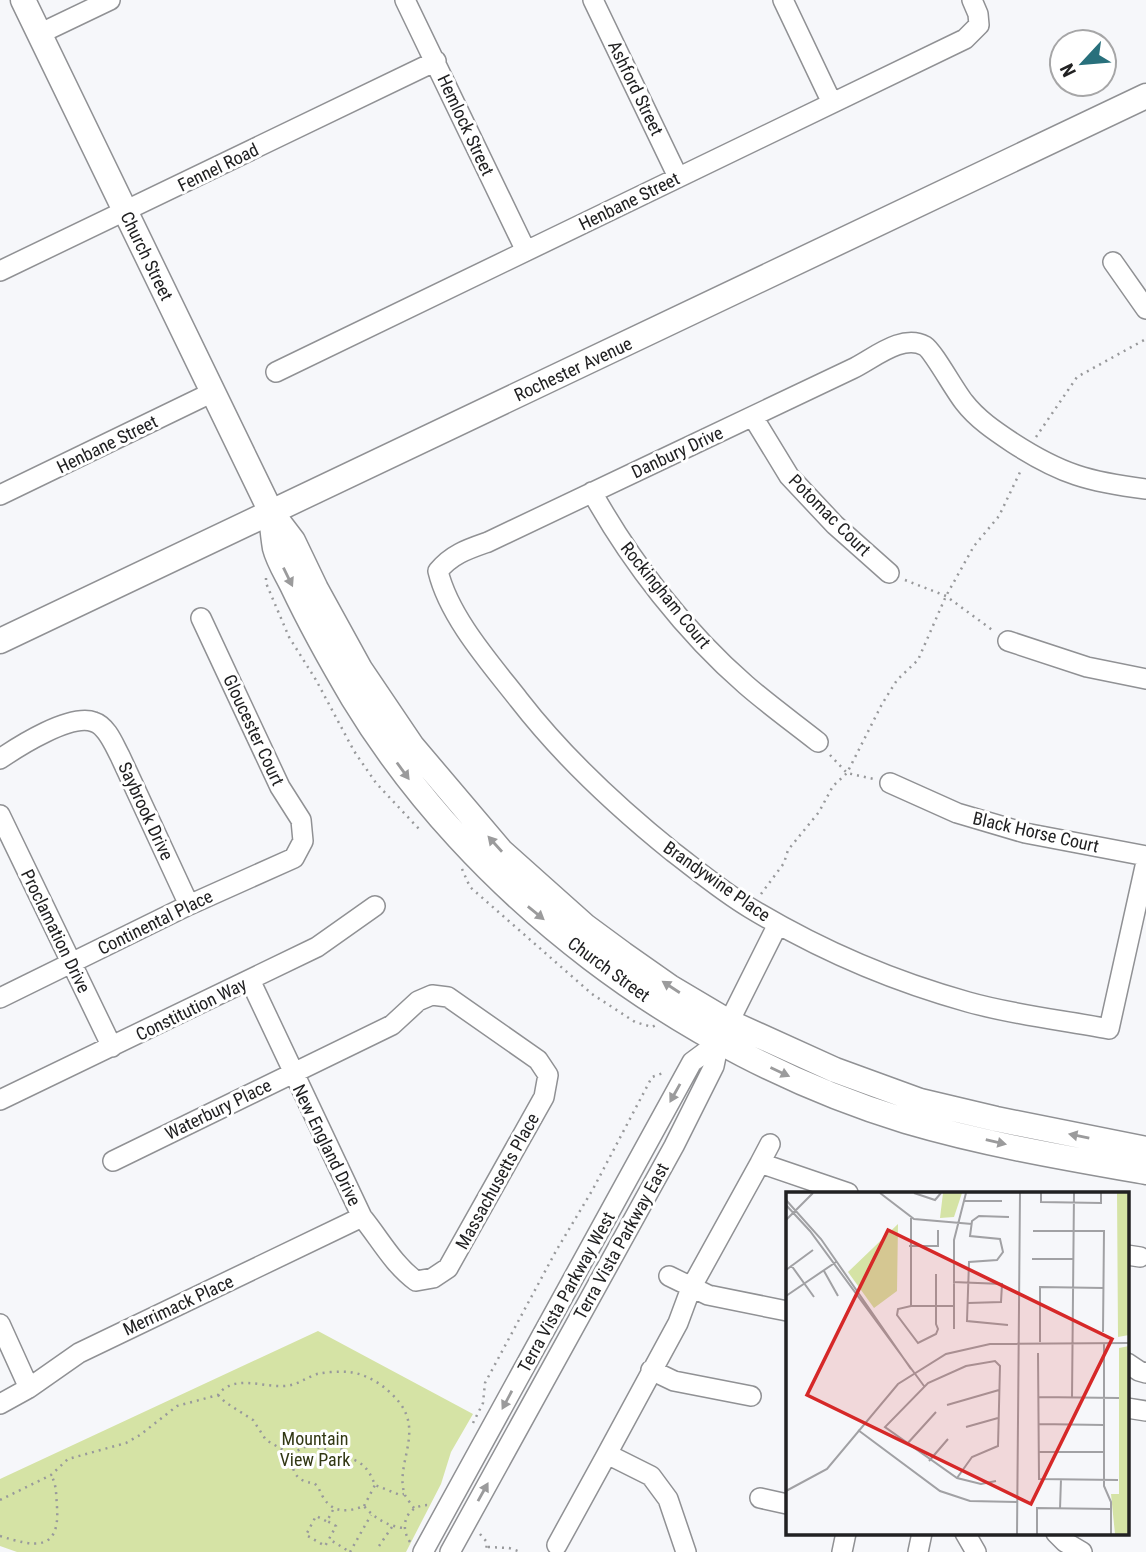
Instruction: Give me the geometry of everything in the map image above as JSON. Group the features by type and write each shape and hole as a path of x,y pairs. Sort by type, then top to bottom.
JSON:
{"main road":[{"name":"Church Street","path":"23,0 271,512 275,550 303,608 364,715 422,797 525,904 609,971 724,1032 797,1081 908,1121 1071,1159 1146,1172"},
{"name":"Rochester Avenue","path":"0,641 1146,96"},
{"name":"Church Street","path":"724,1032 920,1101 1146,1149"}],"street":[{"path":"39,34 110,0"},
{"name":"Hemlock Street","path":"405,0 526,251"},
{"name":"Ashford Street","path":"593,0 678,177"},
{"path":"783,0 832,103"},
{"name":"Henbane Street","path":"276,372 965,39 979,25 972,0"},
{"name":"Fennel Road","path":"0,271 436,61"},
{"path":"1113,262 1146,309"},
{"name":"Danbury Drive","path":"438,571 459,552 488,542 753,417 893,346 907,342 919,343 929,348 951,386 969,409 989,427 1028,453"},
{"name":"Henbane Street","path":"0,495 214,392"},
{"name":"Potomac Court","path":"753,417 789,476 835,525 889,573"},
{"path":"1028,453 1069,474 1097,482 1146,489"},
{"name":"Rockingham Court","path":"592,492 612,529 685,625 745,685 818,742"},
{"name":"Brandywine Place","path":"438,571 443,591 489,662 549,739 617,806 747,907 811,942 916,986 972,1003 1109,1029 1146,862"},
{"name":"Gloucester Court","path":"201,618 280,787 301,820 303,841"},
{"path":"1008,641 1087,667 1146,678"},
{"name":"Saybrook Drive","path":"0,759 22,743 77,720 95,722 115,745 189,905"},
{"name":"Black Horse Court","path":"890,783 957,813 1025,833 1146,856"},
{"name":"Proclamation Drive","path":"0,815 112,1046"},
{"name":"Continental Place","path":"0,998 189,905 294,858 303,841"},
{"name":"Constitution Way","path":"0,1100 317,947 375,906"},
{"name":"Terra Vista Parkway East","path":"450,1552 674,1146 715,1066 724,1032 778,924"},
{"name":"New England Drive","path":"250,980 362,1217 399,1269 416,1281 433,1278"},
{"name":"Waterbury Place","path":"113,1161 392,1024 418,1001 432,995 448,998 538,1060 548,1075"},
{"name":"Terra Vista Parkway West","path":"418,1548 692,1062 724,1032"},
{"name":"Massachusetts Place","path":"433,1278 449,1268 544,1097 548,1075"},
{"path":"557,1545 678,1322 691,1288 770,1144"},
{"path":"760,1163 844,1192"},
{"name":"Merrimack Place","path":"0,1404 29,1388 79,1353 362,1217"},
{"path":"669,1276 708,1295 786,1311"},
{"path":"0,1324 29,1388"},
{"path":"651,1370 674,1381 751,1396"},
{"path":"1128,1408 1146,1411"},
{"path":"607,1454 651,1476 668,1499 686,1552"},
{"path":"760,1498 786,1504"},
{"path":"842,1552 846,1534"},
{"path":"918,1552 922,1534"},
{"path":"966,1534 976,1552"},
{"path":"1057,1534 1082,1552"}],"path":[{"path":"761,894 784,863 788,850 819,812 833,786 847,773 881,704 897,680 918,660 946,596 974,546 999,516 1045,421 1077,377 1146,339"},
{"path":"267,573 266,583 289,637 316,680 354,751 376,783 419,830"},
{"path":"889,573 946,596 1008,641"},
{"path":"818,742 847,773 890,783"},
{"path":"460,865 470,887 592,994 635,1022 652,1027 659,1023"},
{"path":"471,1427 483,1403 485,1383 652,1077 668,1071"},
{"path":"0,1500 51,1475 68,1459 126,1443 177,1406 218,1395 221,1390 235,1383 291,1386 316,1375 350,1372 373,1379 400,1403 410,1434 404,1494 414,1508"},
{"path":"218,1395 253,1420 266,1440 292,1455"},
{"path":"292,1455 312,1444 326,1449"},
{"path":"326,1449 332,1444 338,1444 342,1451 341,1456"},
{"path":"326,1449 326,1454 332,1460 341,1456 361,1461 370,1472 375,1485 400,1495 404,1494"},
{"path":"292,1455 295,1475 305,1482 314,1483 325,1501 344,1512 364,1506 375,1485"},
{"path":"0,1536 31,1546 49,1542 56,1534 56,1482 51,1475"},
{"path":"403,1528 405,1520 414,1508 420,1505 433,1506"},
{"path":"364,1506 371,1515 392,1527 403,1528 418,1548"},
{"path":"327,1521 334,1508"},
{"path":"329,1539 350,1552 371,1515"},
{"path":"316,1516 336,1526 329,1539 325,1546 306,1535 316,1516"},
{"path":"379,1546 392,1527"},
{"path":"477,1532 483,1536 487,1550 509,1548 521,1552"}],"green space":[{"name":"Mountain View Park","path":"318,1331 473,1414 451,1452 441,1484 406,1552 17,1552 0,1546 0,1479"}]}
